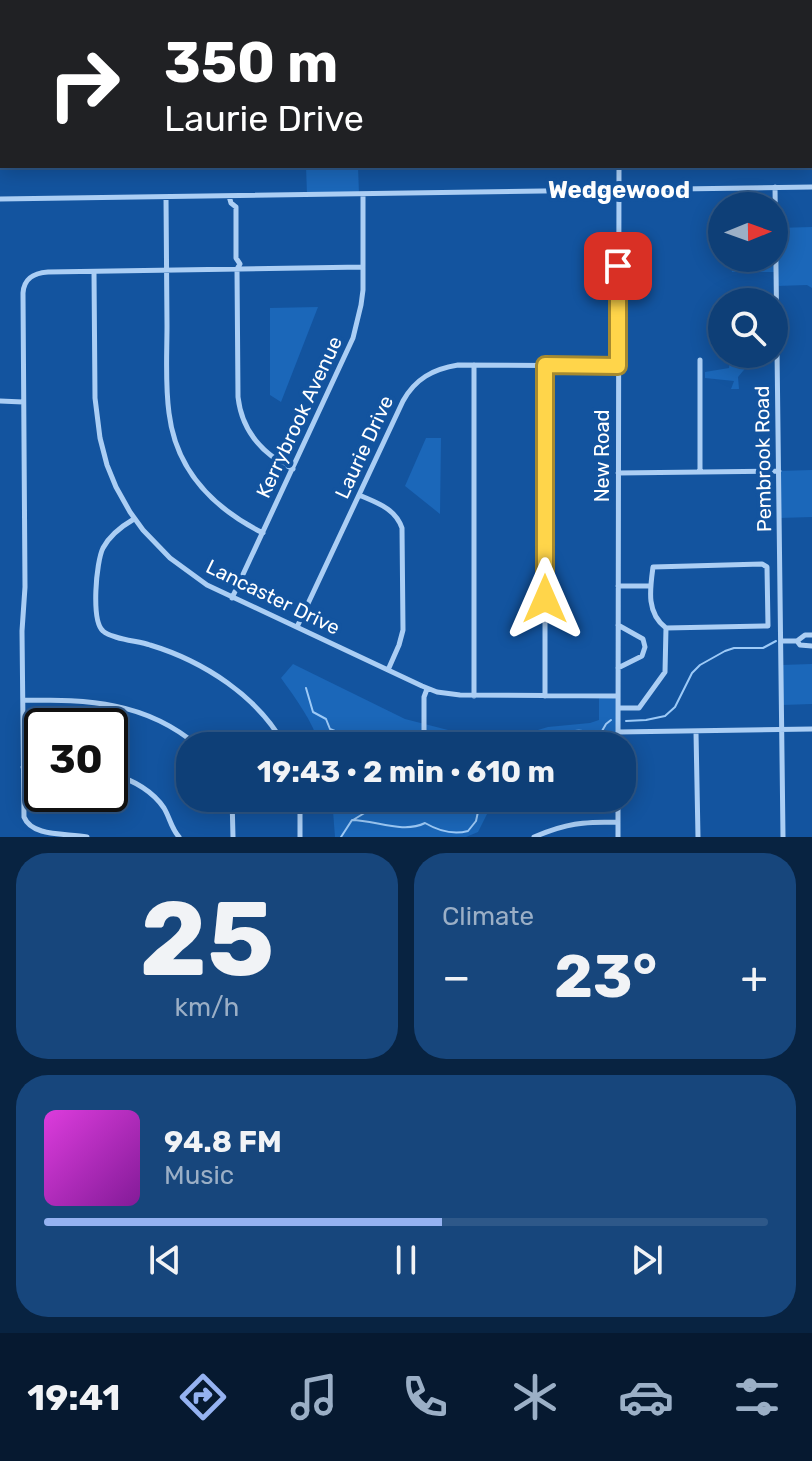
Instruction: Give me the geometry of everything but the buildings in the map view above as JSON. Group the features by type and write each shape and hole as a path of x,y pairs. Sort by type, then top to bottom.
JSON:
{"street":[{"name":"New Road","path":"618,732 619,168"},
{"name":"Pembrook Road","path":"775,187 783,837"},
{"path":"0,199 812,187"},
{"name":"Kerrybrook Avenue","path":"232,598 353,338 361,305 363,194"},
{"path":"229,196 236,207"},
{"path":"236,207 243,202 243,196"},
{"path":"166,197 168,402 171,426 190,472 209,497 234,517 263,533"},
{"path":"236,207 236,258 240,264 237,269 238,397 241,414 248,431 260,447 293,469"},
{"path":"87,837 42,835 28,828 24,817 23,287 28,279 41,273 363,267"},
{"name":"Lancaster Drive","path":"94,272 95,398 98,426 110,473 134,519 159,548 183,569 232,598 427,689 474,696 618,696"},
{"path":"700,360 700,471"},
{"path":"474,365 474,696"},
{"name":"Laurie Drive","path":"297,628 403,401 421,378 446,367 474,365 618,366"},
{"path":"545,365 545,696"},
{"path":"0,401 23,402"},
{"path":"618,473 779,471"},
{"path":"359,495 393,512 402,528 403,630 388,670"},
{"path":"134,519 112,535 100,556 97,619 100,628 107,634 175,653 215,675 247,699 277,732"},
{"path":"767,567 780,563"},
{"path":"762,564 767,567 768,626 666,628 653,615 650,586 653,567 762,564"},
{"path":"618,586 650,586"},
{"path":"618,625 643,639 645,647 642,656 618,668"},
{"path":"618,708 639,708 665,672 666,628"},
{"path":"781,641 797,641 805,635 812,635"},
{"path":"797,641 800,645 812,646"},
{"path":"424,731 431,736 450,736 455,741 449,745 427,746 424,731 424,697 427,689"},
{"path":"23,700 80,700 129,708 178,732"},
{"path":"636,732 812,729"},
{"path":"696,732 698,837"},
{"path":"128,780 153,796 179,837"},
{"path":"232,812 233,837"},
{"path":"300,812 300,837"},
{"path":"618,812 618,837"},
{"path":"534,837 574,823 618,822"}],"shaded area":[{"path":"306,168 358,168 359,194 307,195"},
{"path":"812,227 812,288 807,285 776,286 776,272 788,272 788,228"},
{"path":"318,307 281,402 270,395 270,308"},
{"path":"746,368 738,377 739,389 731,389 734,381 705,378 705,372"},
{"path":"426,438 441,438 440,514 405,486"},
{"path":"812,470 812,517 779,518 779,471"},
{"path":"293,664 405,719 452,731 476,732 315,732 281,678"},
{"path":"812,664 812,704 782,705 781,665"},
{"path":"599,696 618,696 618,732 531,732 599,720"},
{"path":"333,812 488,812 478,832 466,837 335,837"}],"waterway":[{"path":"626,721 665,716 675,707 692,673 725,651 763,648 776,641"},
{"path":"306,688 313,712 326,719 330,729 338,732"},
{"path":"595,732 602,731 611,720"},
{"path":"571,732 595,732"},
{"path":"353,820 366,812"},
{"path":"341,837 352,820 398,827 425,823 445,831 468,831 476,821 478,812"}],"district":[{"name":"Wedgewood","path":"619,190"}],"route":[{"path":"545,599 545,365 618,366 618,266"}]}
